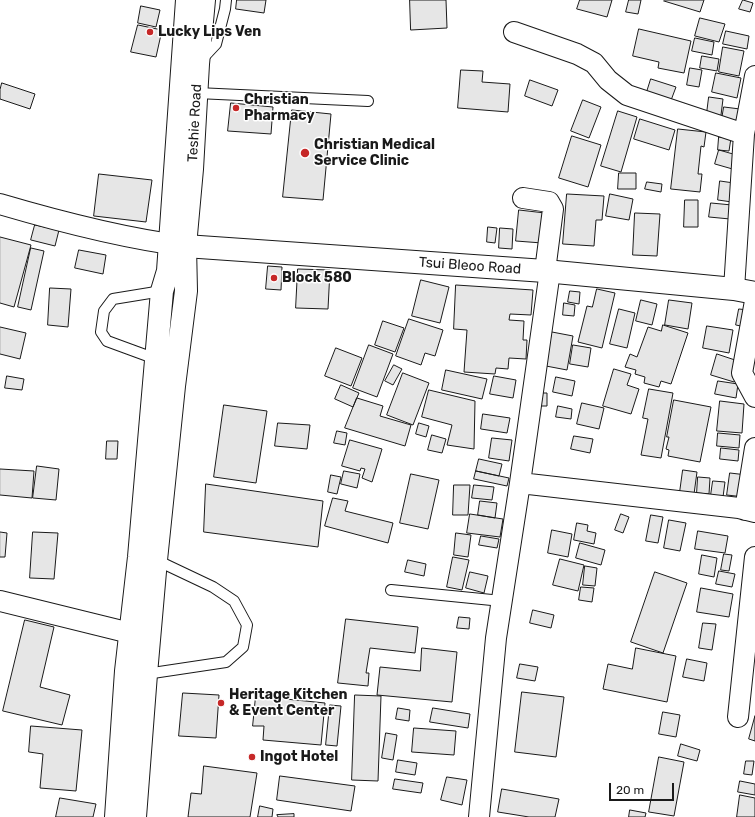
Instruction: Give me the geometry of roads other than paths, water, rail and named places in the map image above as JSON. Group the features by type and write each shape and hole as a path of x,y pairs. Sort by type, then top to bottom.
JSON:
{"main road":[{"name":"Teshie Road","path":"177,245 187,0"},
{"name":"Teshie Road","path":"177,245 192,169 198,64 204,0"},
{"name":"Tsui Bleoo Road","path":"177,245 547,271 734,289 755,293"},
{"path":"116,817 130,633 139,557 162,291 177,245"},
{"path":"135,817 156,560 174,386 186,291 177,245"}],"street":[{"path":"514,32 577,54 594,64 608,80 627,95 744,134"},
{"path":"734,289 744,134 755,76"},
{"path":"479,817 496,638 520,483 547,271 553,209 549,202 523,198"},
{"path":"0,204 101,231 177,245"},
{"path":"755,300 742,373 755,397"},
{"path":"520,483 750,511 755,448"},
{"path":"738,717 755,557"},
{"path":"0,601 130,633"}],"lane":[{"path":"198,64 216,44 226,0"},
{"path":"197,94 368,102"},
{"path":"156,359 107,341 101,332 104,311 113,299 162,291"},
{"path":"146,674 226,662 243,647 247,625 234,601 213,587 156,560"},
{"path":"391,590 502,602"}],"place":[{"name":"Lucky Lips Ven","path":"150,32"},
{"name":"Christian Pharmacy","path":"236,108"},
{"name":"Christian Medical Service Clinic","path":"305,153"},
{"name":"Block 580","path":"274,278"},
{"name":"Heritage Kitchen & Event Center","path":"221,703"},
{"name":"Ingot Hotel","path":"252,757"}]}
